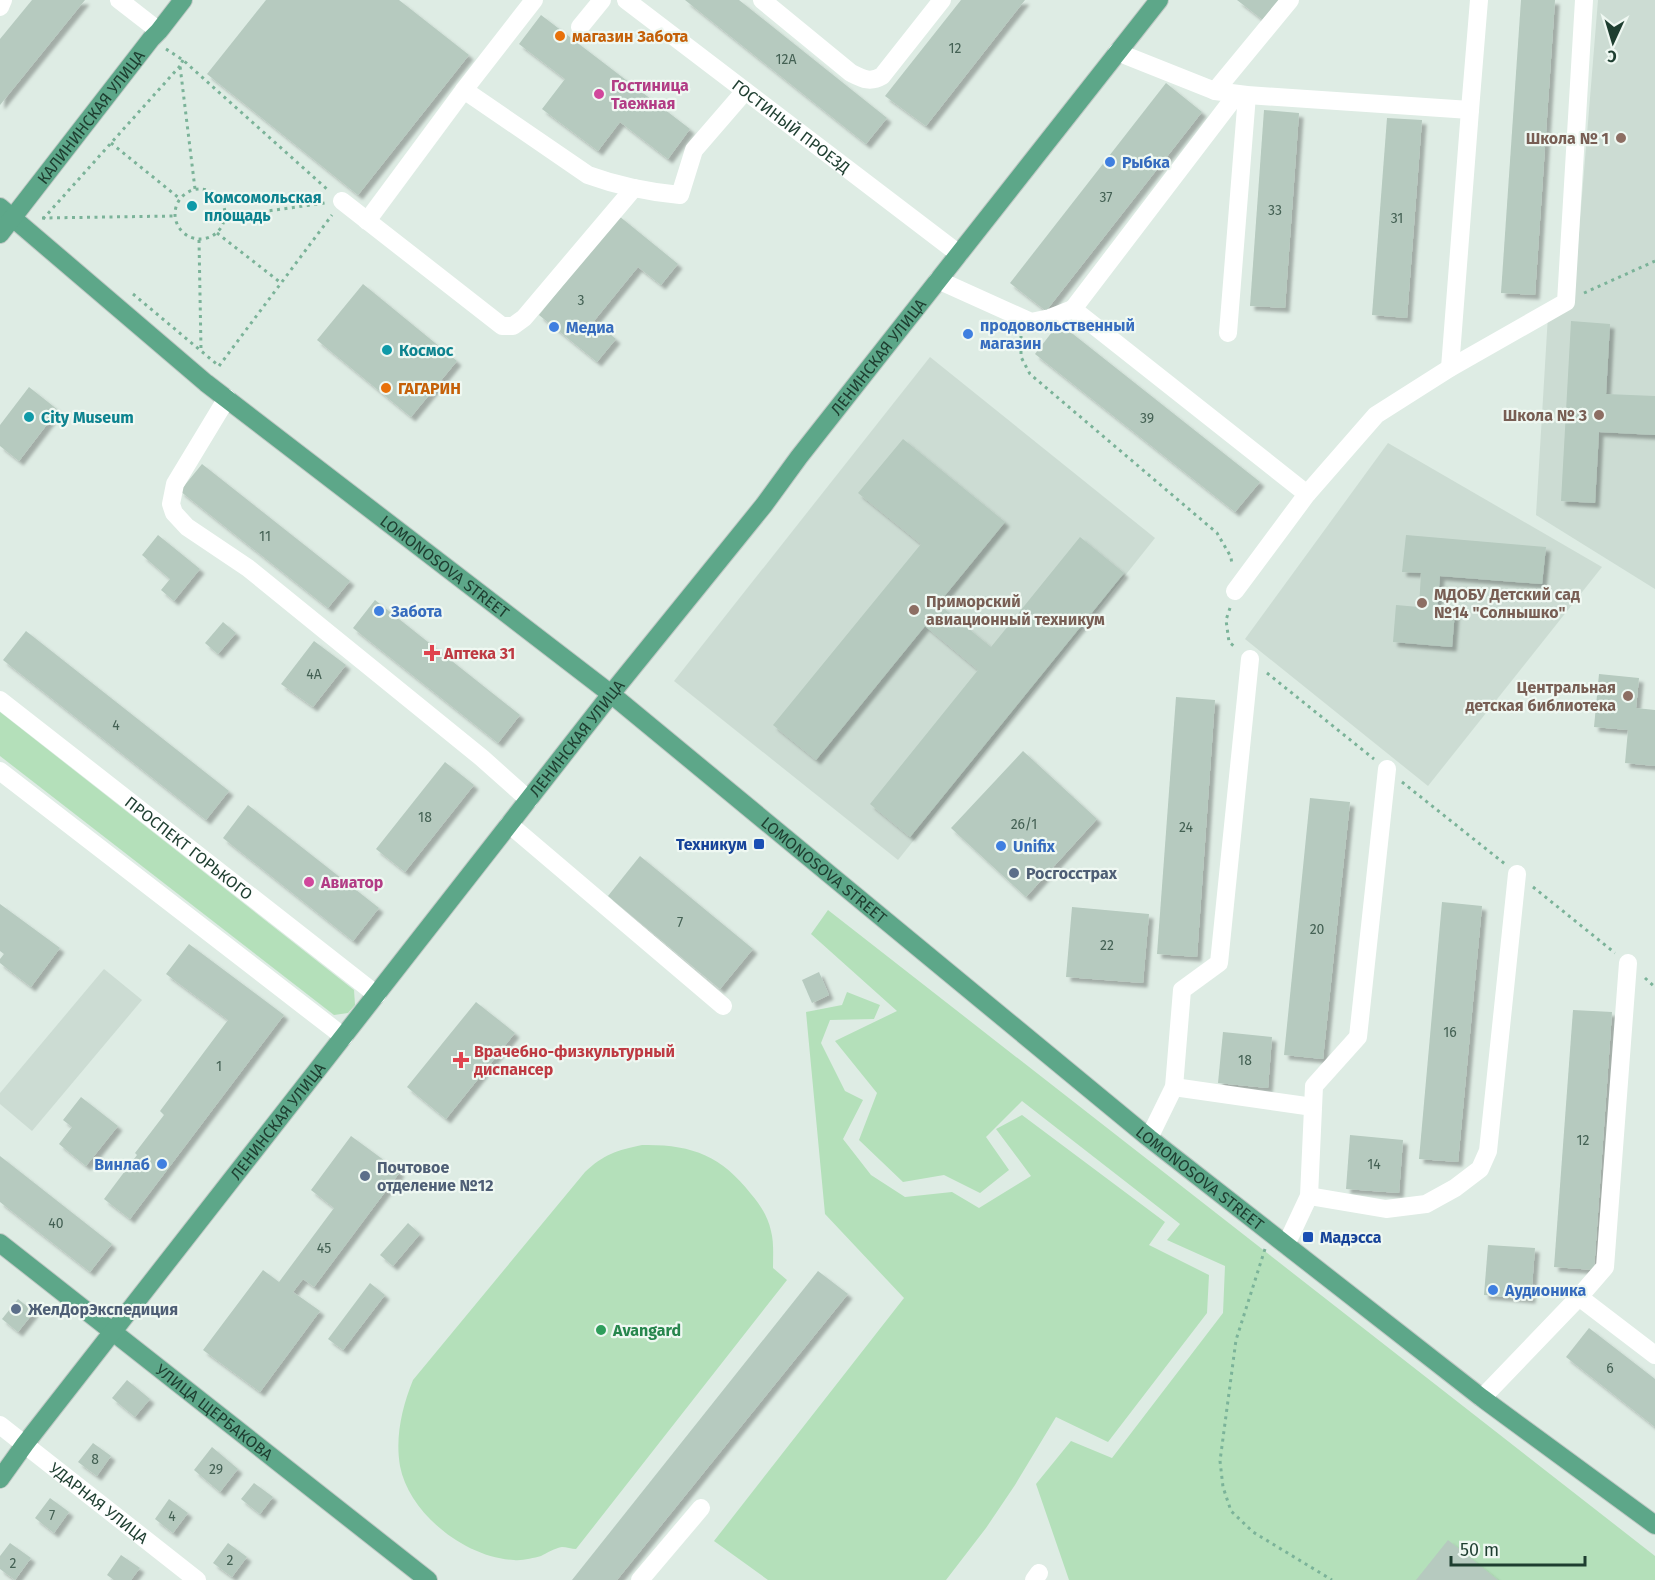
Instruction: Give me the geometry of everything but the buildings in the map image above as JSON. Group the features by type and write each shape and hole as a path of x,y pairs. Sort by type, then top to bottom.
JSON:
{"main road":[{"name":"КАЛИНИНСКАЯ УЛИЦА","path":"0,234 7,212 183,0"},
{"name":"ЛЕНИНСКАЯ УЛИЦА","path":"0,1479 509,824 764,505 799,457 1159,0"},
{"name":"LOMONOSOVA STREET","path":"7,212 206,383 611,694 1149,1138 1482,1398 1655,1526"},
{"name":"УЛИЦА ЩЕРБАКОВА","path":"0,1243 421,1578"}],"street":[{"path":"0,7 3,0"},
{"path":"119,0 155,35"},
{"path":"367,221 534,0"},
{"path":"580,27 602,0"},
{"path":"762,0 851,73 867,81 882,76 942,0"},
{"path":"1215,91 1290,0"},
{"path":"1450,368 1479,0"},
{"path":"1235,591 1307,494 1376,415 1450,368 1566,302 1584,0"},
{"name":"ГОСТИНЫЙ ПРОЕЗД","path":"636,3 745,91 958,254"},
{"path":"1117,52 1215,91 1242,95 1470,110"},
{"path":"464,90 588,175 634,188 680,195 694,150 745,91"},
{"path":"938,280 1031,322 1050,318 1072,309 1242,95"},
{"path":"1228,333 1242,95"},
{"path":"342,201 502,326 513,326 524,318 634,188"},
{"path":"1072,309 1307,494"},
{"path":"227,398 175,484 171,504 174,513 188,527 248,567 482,758 529,800"},
{"path":"1149,1138 1174,1087 1182,990 1219,963 1250,659"},
{"name":"ПРОСПЕКТ ГОРЬКОГО","path":"0,700 377,995"},
{"path":"1286,1245 1309,1196 1314,1086 1358,1037 1387,770"},
{"path":"0,771 344,1037"},
{"path":"509,824 723,1006"},
{"path":"1309,1196 1386,1209 1425,1204 1455,1188 1480,1169 1488,1151 1517,874"},
{"path":"1482,1398 1605,1267 1628,963"},
{"path":"1174,1087 1313,1107"},
{"path":"1579,1297 1655,1355"},
{"name":"УДАРНАЯ УЛИЦА","path":"0,1425 196,1580"},
{"path":"640,1580 700,1508"}],"path":[{"path":"155,35 342,201"},
{"path":"42,218 183,60"},
{"path":"180,66 195,189"},
{"path":"110,143 179,198"},
{"path":"195,189 213,192 225,207 225,217 217,233 199,240 182,233 176,225 174,216 179,198 195,189"},
{"path":"225,217 342,201"},
{"path":"206,383 342,201"},
{"path":"42,218 174,216"},
{"path":"42,218 50,225"},
{"path":"217,233 281,283"},
{"path":"199,240 201,349"},
{"path":"1566,302 1655,261"},
{"path":"126,290 219,366"},
{"path":"1031,322 1020,338 1021,357 1030,374 1217,533 1230,557 1235,591 1226,620 1229,642 1655,987"},
{"path":"1271,1233 1236,1340 1220,1461 1223,1487 1231,1511 1253,1532 1332,1580"}],"shaded area":[{"path":"1598,0 1655,0 1655,589 1536,515 1548,315 1573,306"},
{"name":"Приморский авиационный техникум","path":"930,357 1155,538 898,860 674,681"},
{"name":"МДОБУ Детский сад №14 \"Солнышко\"","path":"1388,443 1602,567 1428,786 1245,639"},
{"path":"104,969 142,1000 32,1131 0,1104 0,1093"}],"green space":[{"path":"0,712 354,990 355,1005 348,1013 334,1015 0,756"},
{"path":"828,910 1655,1556 1655,1580 1069,1580 1036,1484 1071,1441 1112,1458 1223,1313 1225,1266 1167,1240 1180,1224 1022,1101 986,1137 1009,1170 980,1193 944,1175 903,1182 859,1140 877,1093 835,1041 897,1011 811,934"},
{"path":"847,992 880,1005 874,1019 830,1020 821,1043 845,1091 863,1100 843,1139 871,1175 905,1197 952,1192 979,1208 1031,1176 996,1129 1022,1115 1165,1222 1149,1245 1209,1275 1207,1313 1108,1442 1056,1417 986,1528 946,1580 768,1580 714,1541 904,1298 825,1214 806,1012 842,1005"},
{"name":"Avangard","path":"642,1145 675,1147 703,1154 716,1161 740,1181 768,1221 772,1235 773,1268 787,1280 576,1549 562,1547 541,1556 517,1560 477,1551 459,1542 427,1516 415,1501 406,1484 400,1466 398,1444 403,1411 413,1380 585,1172 611,1154"}],"place":[{"name":"магазин Забота","path":"560,36"},
{"name":"Гостиница Таежная","path":"599,94"},
{"name":"Школа № 1","path":"1621,138"},
{"name":"Рыбка","path":"1110,162"},
{"name":"Комсомольская площадь","path":"192,206"},
{"name":"Медиа","path":"554,327"},
{"name":"продовольственный магазин","path":"968,334"},
{"name":"Космос","path":"387,350"},
{"name":"ГАГАРИН","path":"386,388"},
{"name":"Школа № 3","path":"1599,415"},
{"name":"City Museum","path":"29,417"},
{"name":"МДОБУ Детский сад №14 \"Солнышко\"","path":"1422,603"},
{"name":"Приморский авиационный техникум","path":"914,610"},
{"name":"Забота","path":"379,611"},
{"name":"Аптека 31","path":"432,653"},
{"name":"Центральная детская библиотека","path":"1628,696"},
{"name":"Техникум","path":"759,844"},
{"name":"Unifix","path":"1001,846"},
{"name":"Росгосстрах","path":"1014,873"},
{"name":"Авиатор","path":"309,882"},
{"name":"Врачебно-физкультурный диспансер","path":"461,1060"},
{"name":"Винлаб","path":"162,1164"},
{"name":"Почтовое отделение №12","path":"365,1176"},
{"name":"Мадэсса","path":"1308,1237"},
{"name":"Аудионика","path":"1493,1290"},
{"name":"ЖелДорЭкспедиция","path":"16,1309"},
{"name":"Avangard","path":"601,1330"}]}
